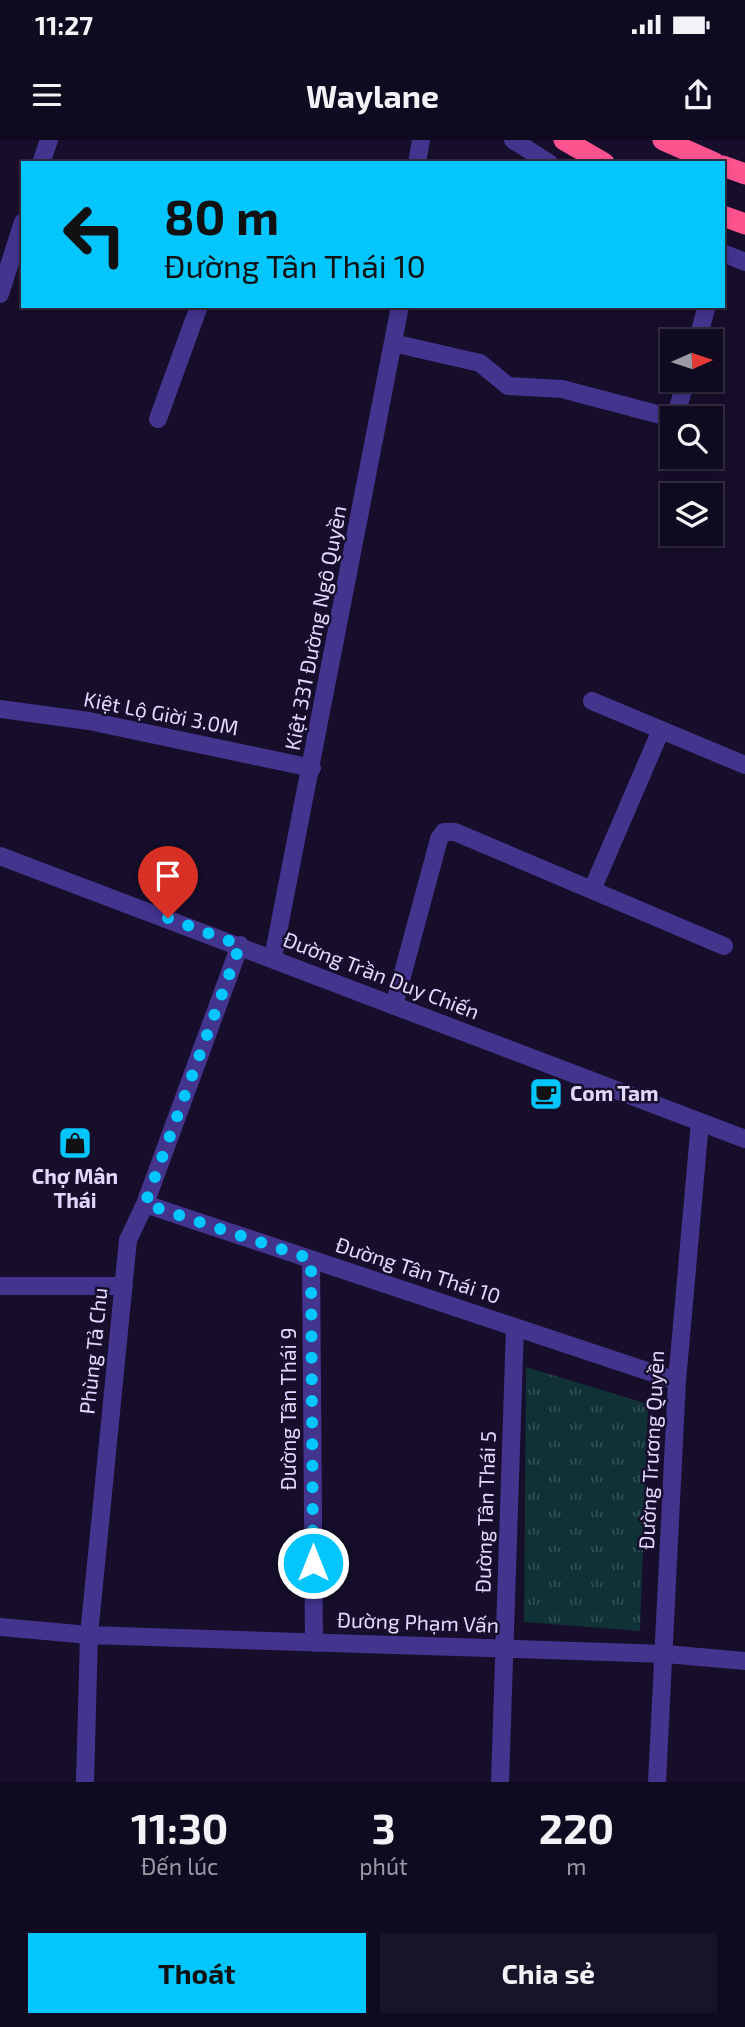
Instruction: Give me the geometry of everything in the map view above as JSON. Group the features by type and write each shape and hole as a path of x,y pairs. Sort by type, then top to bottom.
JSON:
{"highway":[{"path":"564,140 601,161"},
{"path":"663,140 710,161"},
{"path":"725,167 745,174"},
{"path":"725,217 745,224"}],"street":[{"path":"42,161 49,140"},
{"path":"417,161 421,140"},
{"path":"513,140 546,161"},
{"path":"0,294 21,228"},
{"path":"725,254 745,262"},
{"path":"158,419 198,308"},
{"name":"Kiệt 331 Đường Ngô Quyền","path":"273,958 400,308"},
{"path":"700,329 706,308"},
{"path":"393,343 480,363 508,386 562,390 660,415"},
{"path":"592,701 745,765"},
{"name":"Kiệt Lộ Giời 3.0M","path":"0,709 89,721 312,768"},
{"path":"592,890 661,730"},
{"path":"394,1006 439,838 444,832 455,832 724,946"},
{"name":"Đường Trần Duy Chiến","path":"0,856 745,1139"},
{"name":"Phùng Tả Chu","path":"85,1782 89,1635 128,1240 145,1204 240,945"},
{"name":"Đường Trương Quyền","path":"657,1782 666,1654 677,1381 700,1122"},
{"name":"Đường Tân Thái 10","path":"145,1204 677,1381"},
{"name":"Đường Tân Thái 9","path":"311,1259 314,1643"},
{"path":"0,1286 124,1286"},
{"name":"Đường Tân Thái 5","path":"500,1782 515,1327"},
{"name":"Đường Phạm Vấn","path":"0,1628 89,1635 666,1654 745,1661"}],"green space":[{"path":"526,1367 648,1404 640,1631 524,1622"}],"place":[{"name":"Com Tam","path":"546,1094"},
{"name":"Chợ Mân Thái","path":"75,1143"}],"route":[{"path":"168,918 240,945 145,1204 311,1259 313,1563"}]}
